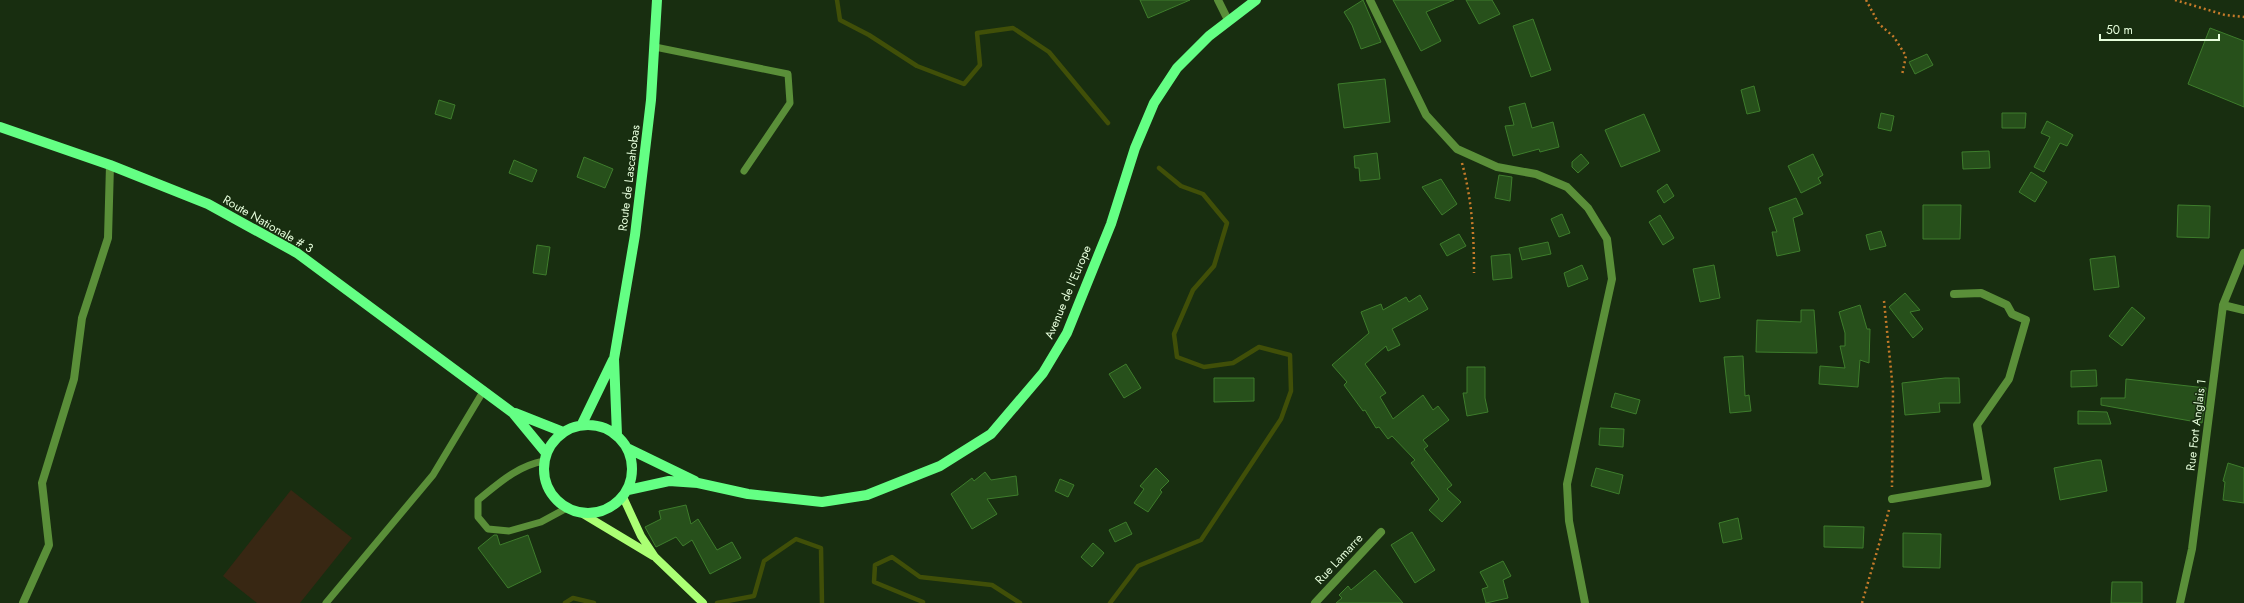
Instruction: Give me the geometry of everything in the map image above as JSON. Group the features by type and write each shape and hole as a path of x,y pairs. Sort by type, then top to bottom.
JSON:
{"main road":[{"name":"Route de Lascahobas","path":"617,435 614,358 635,235 651,100 658,0"},
{"name":"Avenue de l'Europe","path":"625,494 669,482 698,483 748,494 822,502 867,495 940,466 991,434 1043,373 1067,333 1111,224 1135,148 1154,103 1177,68 1209,36 1256,0"},
{"name":"Route Nationale # 3","path":"0,127 110,165 208,204 297,253 514,413 563,432"},
{"name":"Route de Lascahobas","path":"582,424 614,358"},
{"name":"Route Nationale # 3","path":"514,413 545,457"},
{"path":"583,514 598,512 612,507 625,494 632,476 632,462 627,448 617,435 600,426 582,424 563,432 553,441 545,457 545,480 553,496 567,508 583,514 655,557"},
{"name":"Avenue de l'Europe","path":"627,448 698,483"},
{"path":"625,494 641,536 655,557 703,603"}],"street":[{"path":"1218,0 1228,20"},
{"path":"1370,0 1426,115 1457,149 1497,167 1536,174 1567,187 1588,208 1607,239 1612,279 1567,484 1569,522 1585,603"},
{"path":"23,603 49,545 42,482 74,379 82,318 108,238 110,165"},
{"name":"Rue Fort Anglais 1","path":"2180,603 2192,549 2223,305 2244,253"},
{"path":"1892,500 1987,482 1977,425 2009,378 2026,320 2012,314 2007,305 1981,292 1954,294"},
{"path":"2223,305 2244,310"},
{"name":"Rue Lamarre","path":"1315,603 1381,532"}],"lane":[{"path":"655,47 788,74 790,103 744,171"},
{"path":"326,603 432,475 484,390"},
{"path":"545,457 510,474 478,500 478,517 488,529 509,532 541,522 567,508"}],"path":[{"path":"1866,0 1878,24 1894,38 1906,56 1902,75"},
{"path":"2175,0 2224,15 2244,17"},
{"path":"1457,149 1470,192 1474,227 1474,273"},
{"path":"1862,603 1892,500 1893,390 1884,301"}],"shaded area":[{"path":"291,490 352,538 300,603 257,603 223,576"}],"building":[{"path":"1140,0 1190,0 1148,18"},
{"path":"1363,0 1381,42 1361,49 1352,25 1344,12"},
{"path":"1393,0 1454,0 1426,12 1441,41 1421,51"},
{"path":"1466,0 1492,0 1500,14 1479,24"},
{"path":"1533,19 1551,70 1531,77 1513,26"},
{"path":"2210,28 2244,41 2244,107 2188,84"},
{"path":"1927,54 1933,65 1915,74 1909,62"},
{"path":"1385,79 1390,122 1344,128 1338,84"},
{"path":"1754,86 1760,111 1747,114 1741,90"},
{"path":"439,100 455,105 451,119 435,114"},
{"path":"1525,103 1532,128 1553,122 1559,147 1540,152 1539,149 1513,156 1505,126 1514,125 1509,107"},
{"path":"1881,113 1894,116 1891,131 1878,128"},
{"path":"2002,113 2026,113 2025,128 2002,128"},
{"path":"1644,114 1660,151 1621,167 1605,130"},
{"path":"2047,121 2073,135 2067,146 2060,143 2044,172 2034,167 2050,137 2041,133"},
{"path":"1989,151 1990,168 1963,169 1962,152"},
{"path":"1377,153 1380,179 1360,181 1359,168 1355,168 1354,156"},
{"path":"1581,154 1589,163 1578,173 1572,167 1572,162"},
{"path":"1813,154 1823,175 1818,178 1821,183 1801,193 1788,166"},
{"path":"584,157 613,169 605,188 577,177"},
{"path":"514,160 537,170 532,182 509,173"},
{"path":"2031,172 2047,182 2035,202 2019,192"},
{"path":"1499,175 1512,177 1510,201 1495,198"},
{"path":"1441,179 1457,204 1442,215 1422,187"},
{"path":"1667,184 1674,196 1664,203 1657,191"},
{"path":"1796,198 1803,214 1793,218 1800,251 1777,256 1772,232 1777,232 1769,208"},
{"path":"1923,205 1961,205 1960,239 1923,239"},
{"path":"2178,205 2210,206 2209,238 2177,237"},
{"path":"1562,214 1570,233 1559,237 1551,219"},
{"path":"1660,215 1674,238 1663,245 1649,222"},
{"path":"1881,231 1886,246 1870,250 1866,235"},
{"path":"1459,234 1466,246 1447,256 1440,244"},
{"path":"1548,242 1551,254 1522,260 1519,248"},
{"path":"537,245 550,247 546,275 533,273"},
{"path":"1510,254 1512,278 1493,280 1491,256"},
{"path":"2115,256 2119,287 2094,290 2090,259"},
{"path":"1582,265 1588,279 1568,287 1564,273"},
{"path":"1714,265 1720,298 1700,302 1693,269"},
{"path":"1905,293 1920,310 1910,312 1923,329 1913,338 1889,307"},
{"path":"1420,295 1428,309 1392,329 1400,345 1388,351 1386,346 1365,364 1386,393 1380,397 1393,419 1423,395 1433,410 1438,406 1449,420 1423,440 1428,446 1424,449 1452,485 1447,489 1461,502 1442,522 1429,510 1439,499 1411,463 1415,460 1392,436 1388,439 1379,427 1376,428 1365,410 1363,411 1344,385 1347,382 1332,365 1369,333 1361,312 1381,304 1383,310 1406,297 1409,302"},
{"path":"1860,305 1867,329 1870,329 1869,363 1860,360 1858,387 1819,384 1820,366 1845,368 1840,346 1845,346 1845,333 1839,312"},
{"path":"2132,307 2145,318 2122,346 2109,336"},
{"path":"1801,310 1814,310 1817,353 1756,352 1757,320 1801,322"},
{"path":"1743,356 1745,396 1749,395 1751,411 1730,413 1724,357"},
{"path":"1126,364 1141,388 1124,398 1109,374"},
{"path":"1467,367 1485,367 1485,398 1488,412 1467,416 1463,393 1467,393"},
{"path":"2096,370 2097,386 2071,387 2071,371"},
{"path":"1214,378 1254,378 1254,401 1214,402"},
{"path":"1945,378 1959,378 1960,403 1939,403 1940,412 1905,415 1902,383"},
{"path":"2126,379 2206,388 2202,423 2101,405 2101,398 2125,398"},
{"path":"1615,393 1640,400 1636,414 1611,407"},
{"path":"2078,411 2107,412 2111,424 2078,424"},
{"path":"1600,428 1624,429 1623,447 1599,445"},
{"path":"2101,460 2107,491 2060,500 2054,468"},
{"path":"2228,463 2244,468 2244,503 2223,500 2225,482 2223,481"},
{"path":"1156,468 1169,481 1160,490 1162,492 1148,512 1134,503 1144,489 1140,486"},
{"path":"1596,468 1623,475 1619,494 1591,486"},
{"path":"985,472 991,480 1016,476 1018,495 987,499 997,514 972,529 951,494 972,478 974,481"},
{"path":"1060,479 1074,485 1068,497 1055,491"},
{"path":"686,505 691,524 698,519 717,550 732,542 741,558 710,574 692,540 683,546 676,537 656,547 645,527 661,519 659,511"},
{"path":"1738,518 1742,539 1723,543 1719,523"},
{"path":"1126,522 1132,534 1115,542 1109,530"},
{"path":"1824,526 1864,527 1863,548 1824,547"},
{"path":"1412,532 1435,570 1415,583 1391,545"},
{"path":"1903,533 1941,534 1940,568 1903,567"},
{"path":"494,535 497,535 500,545 528,535 541,572 508,588 478,548"},
{"path":"1093,543 1104,553 1092,567 1081,557"},
{"path":"1503,561 1511,576 1503,580 1508,598 1486,603 1482,589 1488,587 1480,572"},
{"path":"1375,570 1403,603 1336,603 1342,598 1339,595 1348,586 1351,590"},
{"path":"2112,582 2142,582 2142,603 2111,603"}],"waterway":[{"path":"837,0 840,20 869,35 917,66 964,84 980,65 977,33 1013,28 1049,52 1108,123"},
{"path":"1110,603 1138,566 1201,540 1281,419 1291,391 1290,355 1259,347 1233,363 1204,367 1177,357 1174,334 1193,290 1214,266 1227,223 1203,194 1181,186 1159,168"},
{"path":"717,603 754,596 764,561 796,539 821,548 822,603"},
{"path":"922,603 923,602 874,582 875,565 892,557 920,577 992,585 1020,603"},
{"path":"565,603 573,598 594,603"}]}
